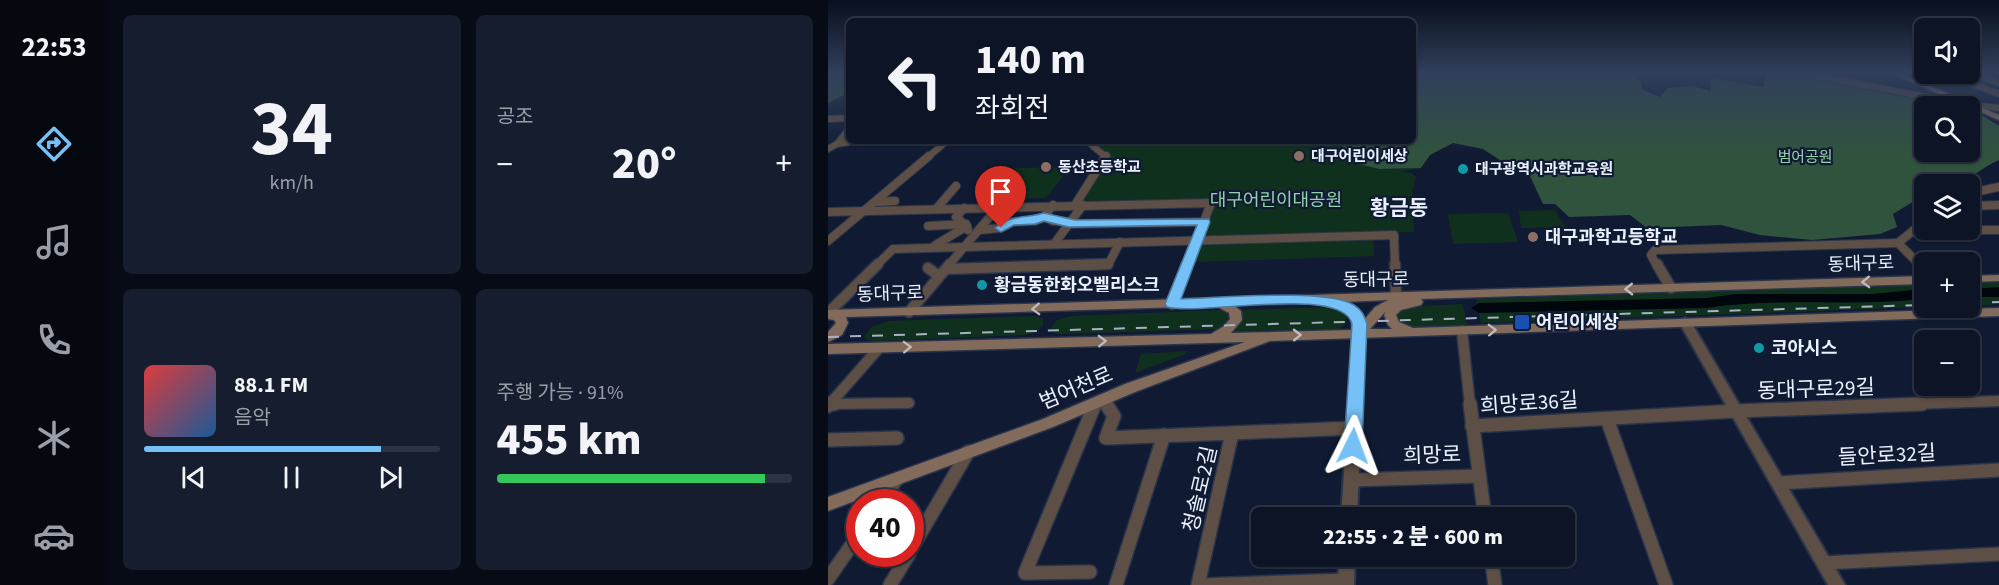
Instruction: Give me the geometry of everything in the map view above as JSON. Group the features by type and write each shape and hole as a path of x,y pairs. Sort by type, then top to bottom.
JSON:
{"main road":[{"path":"1972,100 1999,109"},
{"path":"1980,108 1999,118"},
{"path":"1980,279 1999,278"},
{"name":"동대구로","path":"828,314 1914,280"},
{"path":"1429,332 1398,327 1390,320 1391,312 1404,304 1442,300 1460,295"},
{"path":"1359,334 1379,310 1392,302 1411,297"},
{"path":"1311,300 1349,308 1357,315 1359,334"},
{"path":"1206,338 1230,329 1237,316 1227,305 1208,303"},
{"path":"828,349 1462,331 1998,312"},
{"path":"828,314 839,317 842,323 837,332 828,338"},
{"name":"범어천로","path":"828,504 1272,336"},
{"path":"1196,364 1208,348 1206,338"}],"street":[{"path":"1980,106 1988,107"},
{"path":"828,119 846,118"},
{"path":"837,144 846,133"},
{"path":"828,149 846,143"},
{"path":"828,241 943,144"},
{"path":"1054,244 1070,223 1106,159 1106,155 1091,144"},
{"path":"936,209 956,186"},
{"path":"1980,191 1999,187"},
{"path":"875,202 895,201"},
{"path":"828,212 999,206 1211,203 1172,304"},
{"path":"1980,206 1999,205"},
{"path":"909,312 999,206"},
{"path":"976,233 1001,228 1012,222 1035,221 1044,217 1053,206"},
{"path":"964,208 956,217 976,233"},
{"path":"1044,217 1053,221 1070,223 1204,222"},
{"path":"928,226 967,225"},
{"path":"932,248 967,225"},
{"path":"1671,288 1651,255 1655,250 1898,243 1914,230"},
{"path":"1980,230 1999,230"},
{"name":"동대구로","path":"828,314 893,249 965,246 1394,235 1396,296"},
{"path":"928,268 942,272 1108,265 1120,242"},
{"path":"1898,243 1914,259"},
{"name":"동대구로29길","path":"1685,322 1736,411 1999,401"},
{"path":"1462,331 1472,426"},
{"path":"1350,507 1359,334"},
{"path":"829,404 879,348"},
{"path":"1090,572 1025,573 1099,402"},
{"name":"청솔로2길","path":"1099,402 1114,416 1106,438 1232,432 1199,585"},
{"path":"829,404 909,403"},
{"path":"1736,411 1837,585"},
{"name":"희망로36길","path":"1483,507 1472,426 1736,411"},
{"path":"1607,419 1666,585"},
{"path":"1232,432 1354,428"},
{"path":"1116,585 1164,435"},
{"path":"828,440 897,438"},
{"path":"924,528 968,452"},
{"name":"들안로32길","path":"1778,483 1999,470"},
{"name":"희망로","path":"1351,480 1479,476"},
{"path":"889,489 896,479"},
{"path":"828,579 846,553"},
{"path":"1824,563 1999,554"},
{"path":"891,585 901,567"},
{"path":"1199,585 1346,582 1347,567"},
{"path":"1493,567 1495,585"}],"green space":[{"name":"범어공원","path":"1416,100 1914,100 1914,162 1980,162 1980,114 1999,126 1999,160 1974,174 1914,174 1914,201 1893,214 1897,227 1880,234 1812,240 1760,235 1721,225 1647,228 1630,215 1569,217 1555,204 1543,204 1529,174 1506,164 1483,149 1453,143 1430,155 1421,168 1379,169 1343,160 1342,144 1416,144"},
{"name":"대구어린이대공원","path":"1094,144 1342,144 1344,160 1379,169 1421,168 1400,172 1411,173 1416,177 1412,192 1413,213 1418,214 1418,217 1413,217 1414,232 1373,233 1374,256 1194,262 1215,201 1081,201 1111,159 1110,155"},
{"path":"1070,167 1046,198 987,199 1016,168"},
{"path":"1555,210 1565,227 1521,228 1519,211"},
{"path":"1508,213 1518,242 1453,244 1448,214"},
{"path":"1980,283 1999,283 1999,304 1980,305"},
{"path":"1914,285 1914,307 1481,323 1476,299"},
{"path":"1463,304 1467,325 1405,328 1401,327 1393,315 1403,307"},
{"path":"1336,307 1345,312 1347,317 1345,324 1338,329 1230,331 1241,323 1242,315 1238,310"},
{"path":"1220,310 1228,312 1232,318 1225,326 1216,329 1059,334 1053,332 1051,328 1057,320 1071,316"},
{"path":"1036,316 1043,319 1043,326 1025,335 874,341 864,336 872,327 889,321"},
{"path":"1188,351 1185,354 1135,373 1141,354"}],"waterway":[{"path":"1980,293 1999,292"},
{"path":"1479,308 1707,303 1735,299 1872,299 1914,295"}],"railway":[{"path":"1980,303 1999,302"},
{"path":"828,337 1914,305"}],"place":[{"name":"대구어린이세상","path":"1299,156"},
{"name":"동산초등학교","path":"1046,167"},
{"name":"대구광역시과학교육원","path":"1463,169"},
{"name":"대구과학고등학교","path":"1533,237"},
{"name":"황금동한화오벨리스크","path":"982,285"},
{"name":"어린이세상","path":"1522,322"},
{"name":"코아시스","path":"1759,348"}],"district":[{"name":"황금동","path":"1399,208"}],"route":[{"path":"1001,228 1012,222 1035,221 1044,217 1053,221 1070,222 1069,224 1204,222 1172,304 1311,300 1349,308 1357,315 1359,324 1353,446"}]}
